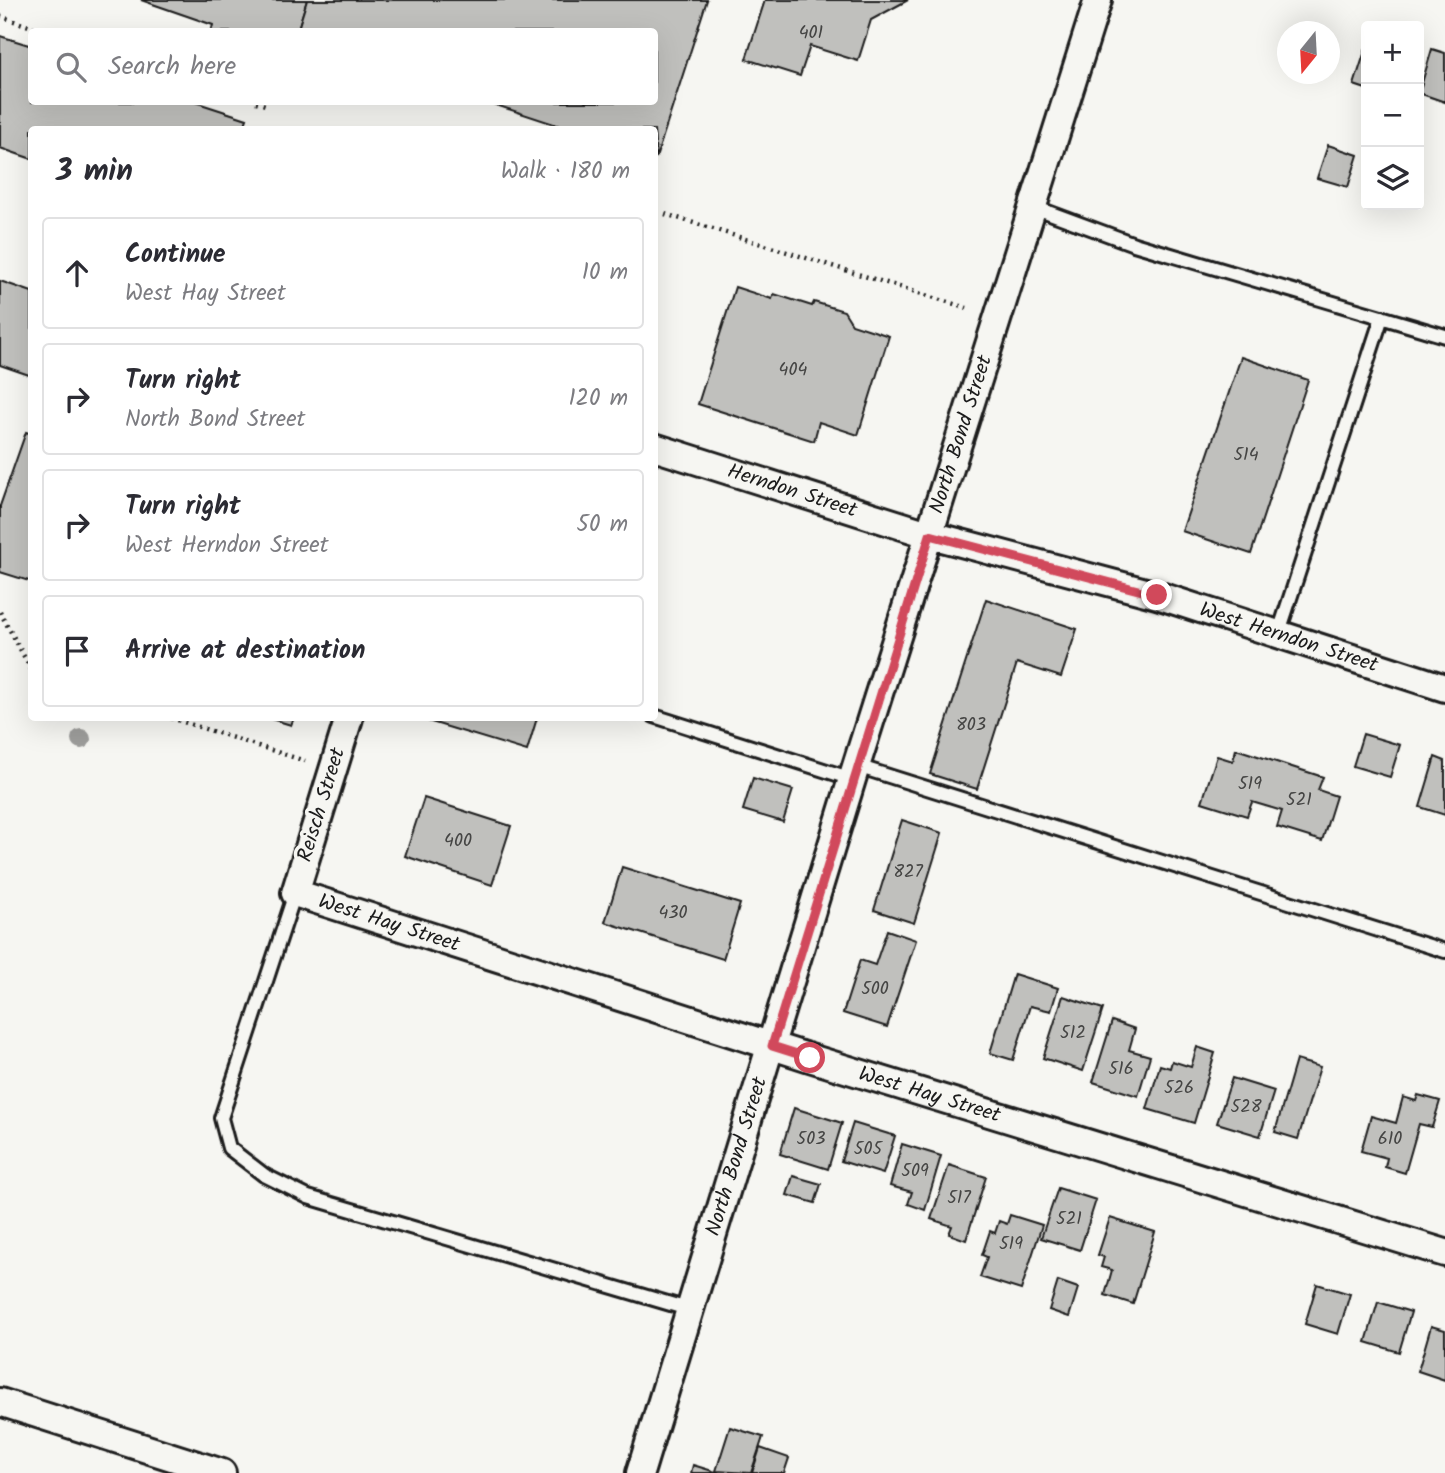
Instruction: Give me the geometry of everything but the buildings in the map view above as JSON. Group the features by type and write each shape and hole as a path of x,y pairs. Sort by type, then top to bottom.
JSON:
{"street":[{"name":"North Bond Street","path":"640,1473 855,773 1098,0"},
{"name":"Herndon Street","path":"658,448 930,535"},
{"name":"West Herndon Street","path":"930,535 1157,595 1445,688"},
{"name":"Reisch Street","path":"295,893 348,721"},
{"name":"West Hay Street","path":"295,893 772,1046 1445,1253"},
{"path":"0,1402 222,1473"}],"lane":[{"path":"1034,207 1134,244 1445,336"},
{"path":"1278,635 1382,317"},
{"path":"658,717 855,773 1445,951"},
{"path":"295,893 221,1118 229,1148 264,1175 308,1197 691,1310"}],"path":[{"path":"0,16 34,28"},
{"path":"665,214 967,307"},
{"path":"0,612 28,664"},
{"path":"181,721 305,761"}],"route":[{"path":"810,1058 772,1046 852,779 930,535 1157,595"}]}
